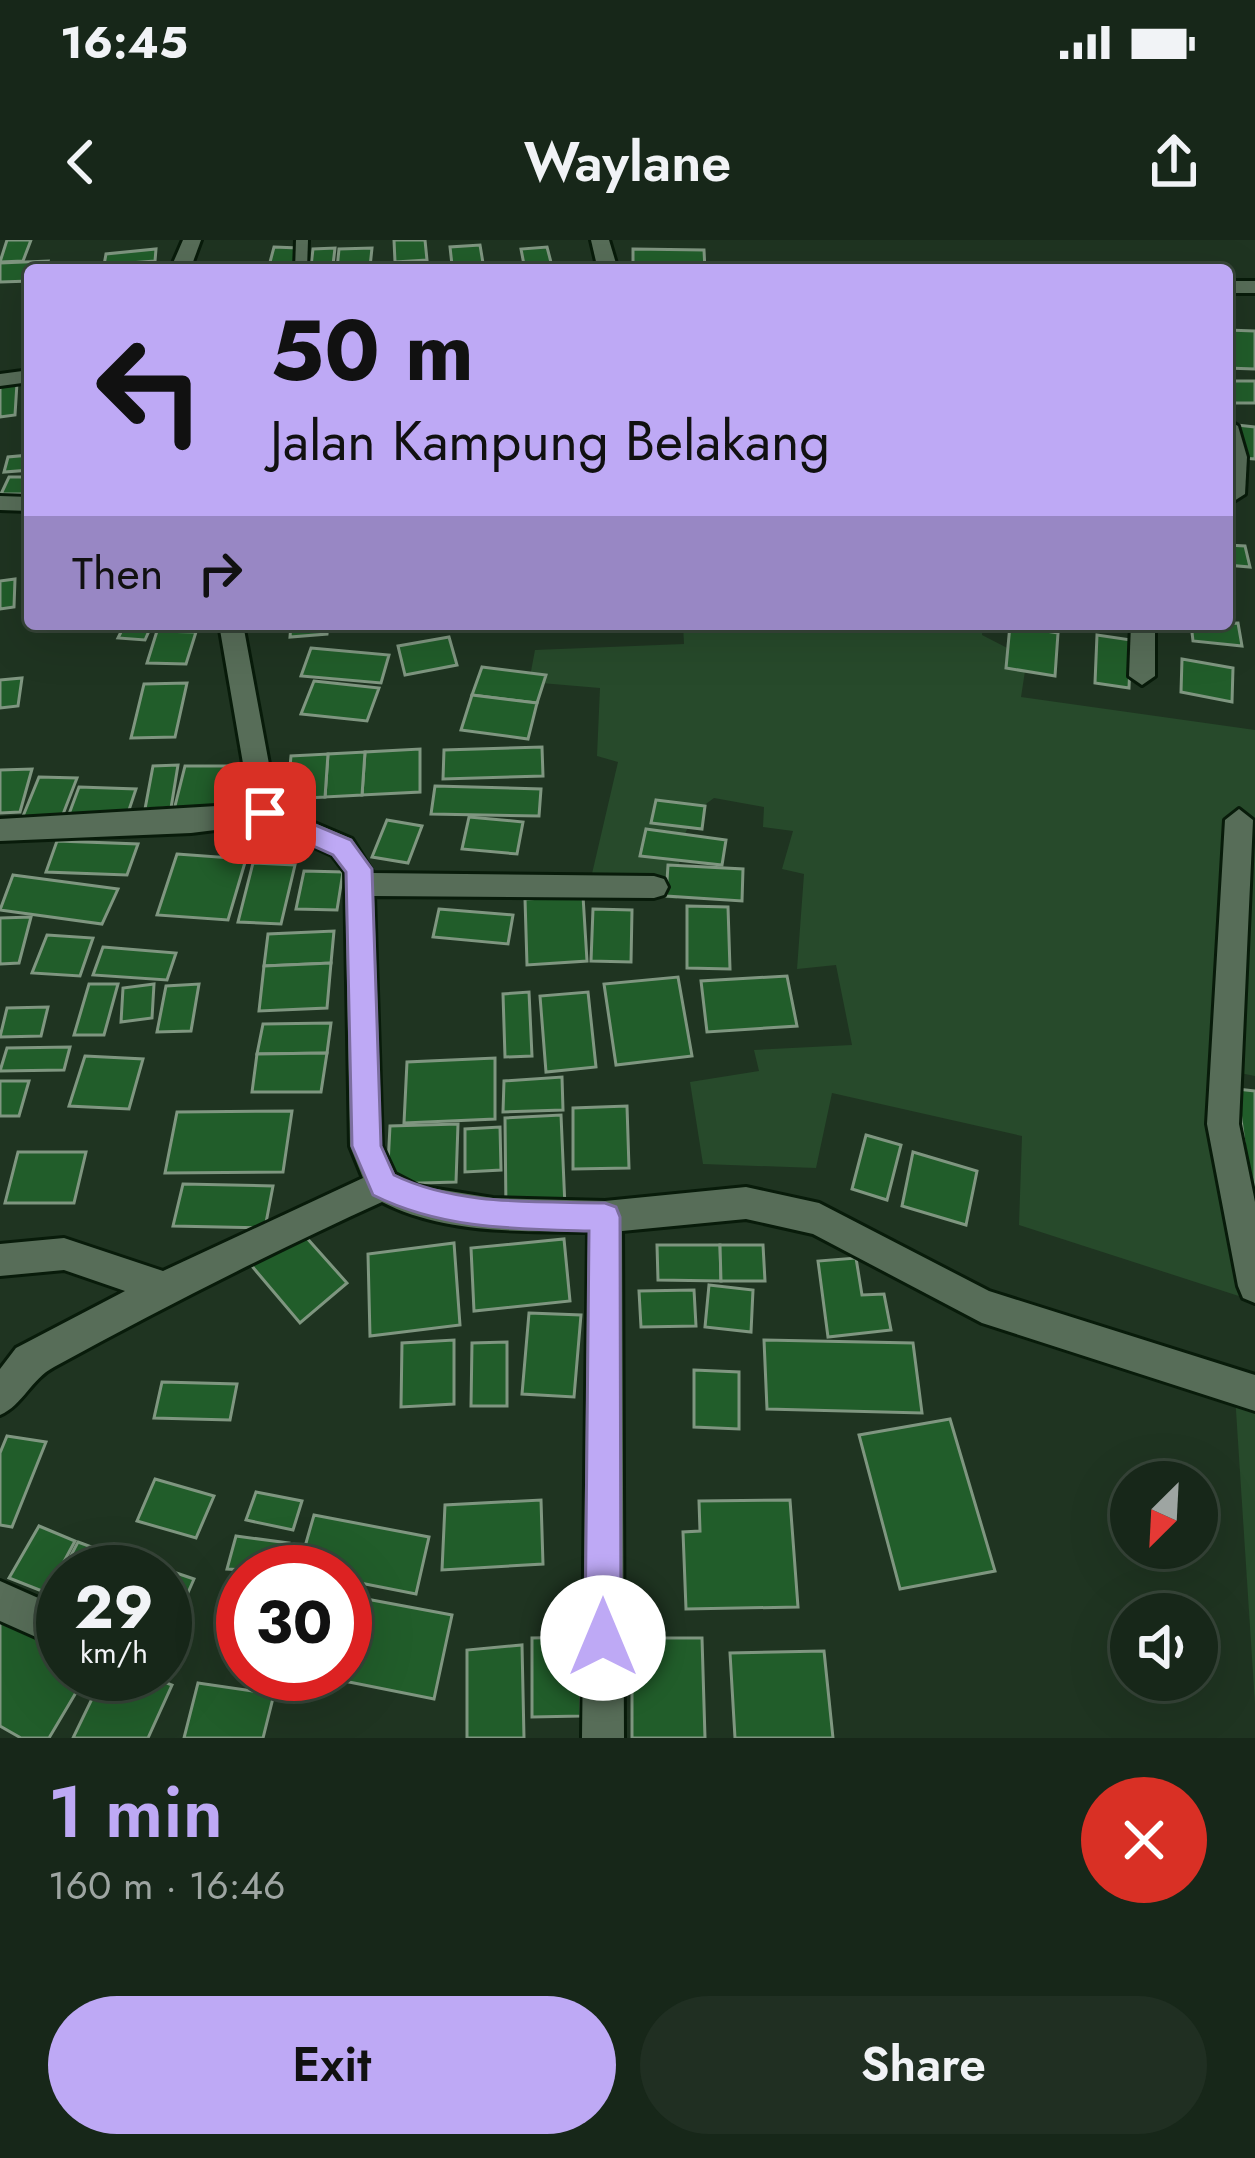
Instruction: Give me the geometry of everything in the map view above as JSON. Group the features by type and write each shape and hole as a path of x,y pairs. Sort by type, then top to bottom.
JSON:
{"street":[{"path":"1233,447 1233,494"},
{"path":"231,630 265,813"},
{"path":"1142,676 1143,630"},
{"path":"0,830 190,822 265,813 342,848 359,869 366,1146 383,1185 415,1201 493,1214 605,1217 746,1203 819,1219 982,1306 1244,1390"},
{"path":"1239,820 1245,899 1223,1124 1255,1286"},
{"path":"359,885 480,882 654,887"},
{"path":"0,1396 29,1360 165,1288 383,1185"},
{"path":"603,1738 605,1217"},
{"path":"0,1260 64,1255 165,1288"},
{"path":"0,1601 36,1618"}],"green space":[{"path":"683,630 982,630 982,635 1027,658 1021,697 1255,730 1255,1076 1235,1072 1245,1298 1019,1225 1022,1136 832,1093 816,1168 703,1164 690,1082 759,1071 754,1050 852,1045 836,965 797,969 804,874 782,869 793,831 763,827 764,807 714,798 687,830 677,899 588,891 618,762 597,756 600,688 529,682 535,650 684,644"},
{"path":"1235,1395 1255,1404 1255,1704"}],"building":[{"path":"7,240 31,240 23,261 0,262"},
{"path":"394,240 425,240 427,260 395,262"},
{"path":"480,245 483,263 452,264 450,247"},
{"path":"274,247 298,248 295,264 270,264"},
{"path":"547,247 551,264 524,264 521,249"},
{"path":"335,248 333,264 311,264 313,249"},
{"path":"372,248 370,264 338,264 339,249"},
{"path":"156,249 155,261 104,264 106,254"},
{"path":"633,249 704,250 705,264 633,264"},
{"path":"48,261 24,264 24,281 0,282 0,263"},
{"path":"1233,330 1255,331 1255,369 1233,368"},
{"path":"1233,381 1255,381 1255,403 1233,403"},
{"path":"17,383 15,415 0,417 0,385"},
{"path":"1237,425 1255,427 1255,459 1243,458"},
{"path":"24,456 24,470 4,472 8,457"},
{"path":"9,477 24,477 24,494 1,494"},
{"path":"1233,545 1245,546 1250,567 1233,566"},
{"path":"15,579 14,607 0,609 0,581"},
{"path":"1233,623 1238,623 1242,646 1193,641 1192,630 1233,630"},
{"path":"122,630 149,630 145,640 118,638"},
{"path":"291,630 327,630 327,634 290,637"},
{"path":"1010,630 1058,633 1055,676 1006,668"},
{"path":"157,631 196,632 186,664 147,663"},
{"path":"1097,635 1131,640 1129,688 1095,683"},
{"path":"449,637 457,665 405,675 398,646"},
{"path":"311,648 389,655 381,683 301,676"},
{"path":"1182,659 1233,668 1232,702 1181,692"},
{"path":"482,667 546,675 537,703 472,695"},
{"path":"22,678 18,706 0,708 0,680"},
{"path":"314,681 379,688 367,721 301,714"},
{"path":"187,683 175,737 131,738 144,684"},
{"path":"472,695 537,703 528,739 461,730"},
{"path":"542,747 543,776 443,779 444,750"},
{"path":"420,749 420,792 362,795 365,752"},
{"path":"365,752 362,795 325,797 328,754"},
{"path":"328,754 325,797 287,799 291,756"},
{"path":"178,765 171,808 145,809 153,766"},
{"path":"185,766 230,766 219,810 174,810"},
{"path":"32,769 20,812 0,813 0,770"},
{"path":"39,777 77,778 60,822 21,821"},
{"path":"435,786 541,789 539,816 431,814"},
{"path":"79,787 136,789 127,816 69,814"},
{"path":"656,800 705,806 702,829 651,823"},
{"path":"469,817 523,822 517,854 462,849"},
{"path":"387,820 422,826 408,863 372,857"},
{"path":"646,829 726,840 722,865 640,856"},
{"path":"57,841 138,844 127,875 46,872"},
{"path":"177,854 246,859 228,920 157,915"},
{"path":"253,863 295,865 281,924 238,922"},
{"path":"668,865 743,869 742,901 666,896"},
{"path":"304,871 343,872 337,910 296,909"},
{"path":"13,875 118,889 102,924 0,910"},
{"path":"583,896 587,961 527,965 525,899"},
{"path":"687,906 728,907 730,969 687,968"},
{"path":"439,909 513,915 508,944 433,937"},
{"path":"593,909 632,910 631,962 591,961"},
{"path":"31,917 19,963 0,964 0,918"},
{"path":"334,931 331,963 264,966 268,934"},
{"path":"47,935 93,938 80,976 32,973"},
{"path":"103,947 176,953 167,980 93,975"},
{"path":"331,963 327,1008 259,1011 264,966"},
{"path":"787,976 797,1026 707,1032 701,981"},
{"path":"678,977 692,1056 616,1065 604,984"},
{"path":"89,984 118,984 104,1035 74,1035"},
{"path":"154,984 152,1018 121,1022 123,988"},
{"path":"199,984 191,1031 157,1032 166,986"},
{"path":"529,992 532,1056 505,1057 503,994"},
{"path":"588,992 596,1067 546,1072 540,996"},
{"path":"48,1007 41,1036 0,1037 7,1008"},
{"path":"331,1023 327,1053 257,1054 263,1024"},
{"path":"70,1047 64,1070 0,1071 7,1048"},
{"path":"327,1053 321,1092 252,1092 257,1054"},
{"path":"85,1056 143,1059 129,1109 69,1106"},
{"path":"495,1058 495,1119 404,1123 407,1062"},
{"path":"562,1077 563,1110 503,1112 504,1081"},
{"path":"0,1081 29,1081 19,1116 0,1116"},
{"path":"1237,1089 1255,1091 1255,1226"},
{"path":"627,1106 629,1168 573,1169 573,1108"},
{"path":"292,1111 283,1172 165,1173 177,1112"},
{"path":"561,1115 565,1207 506,1211 505,1118"},
{"path":"458,1124 456,1182 387,1184 390,1126"},
{"path":"500,1127 501,1170 465,1172 465,1129"},
{"path":"866,1135 901,1145 887,1200 852,1189"},
{"path":"18,1152 86,1152 74,1203 5,1203"},
{"path":"913,1152 977,1171 966,1225 902,1206"},
{"path":"183,1184 273,1186 265,1228 173,1226"},
{"path":"297,1227 347,1283 300,1323 251,1265"},
{"path":"564,1239 570,1301 474,1311 471,1248"},
{"path":"454,1243 460,1325 370,1336 368,1254"},
{"path":"657,1245 720,1245 721,1281 658,1280"},
{"path":"720,1245 763,1245 765,1281 721,1281"},
{"path":"856,1258 862,1295 884,1294 891,1330 828,1337 818,1261"},
{"path":"709,1285 753,1290 751,1332 705,1327"},
{"path":"694,1290 696,1326 641,1327 639,1291"},
{"path":"529,1313 581,1315 574,1397 522,1394"},
{"path":"454,1340 454,1404 401,1407 402,1343"},
{"path":"764,1340 913,1343 922,1413 767,1409"},
{"path":"507,1342 507,1406 471,1406 472,1343"},
{"path":"694,1370 739,1372 739,1429 694,1427"},
{"path":"162,1382 237,1384 230,1420 154,1418"},
{"path":"950,1419 995,1571 900,1589 859,1435"},
{"path":"7,1436 46,1442 12,1527 0,1525 0,1453"},
{"path":"155,1479 214,1496 196,1538 137,1521"},
{"path":"256,1492 302,1501 293,1530 246,1520"},
{"path":"541,1500 543,1564 442,1570 445,1505"},
{"path":"790,1500 798,1607 686,1609 683,1532 700,1531 699,1501"},
{"path":"314,1515 429,1537 416,1594 372,1585 372,1545 305,1545"},
{"path":"39,1526 75,1541 73,1545 36,1545 36,1589 9,1578"},
{"path":"236,1536 289,1543 289,1545 234,1545"},
{"path":"372,1600 452,1615 434,1699 372,1687"},
{"path":"0,1607 36,1627 36,1701 71,1701 49,1738 21,1738 0,1726"},
{"path":"580,1637 581,1716 532,1717 532,1638"},
{"path":"632,1638 702,1638 705,1738 632,1738"},
{"path":"522,1645 524,1738 467,1738 467,1650"},
{"path":"824,1651 833,1738 735,1738 730,1653"},
{"path":"198,1683 216,1686 216,1701 272,1701 263,1738 184,1738"},
{"path":"91,1701 165,1701 148,1738 73,1738"}],"route":[{"path":"265,813 342,848 359,869 366,1146 383,1185 415,1201 493,1214 605,1217 603,1638"}]}
